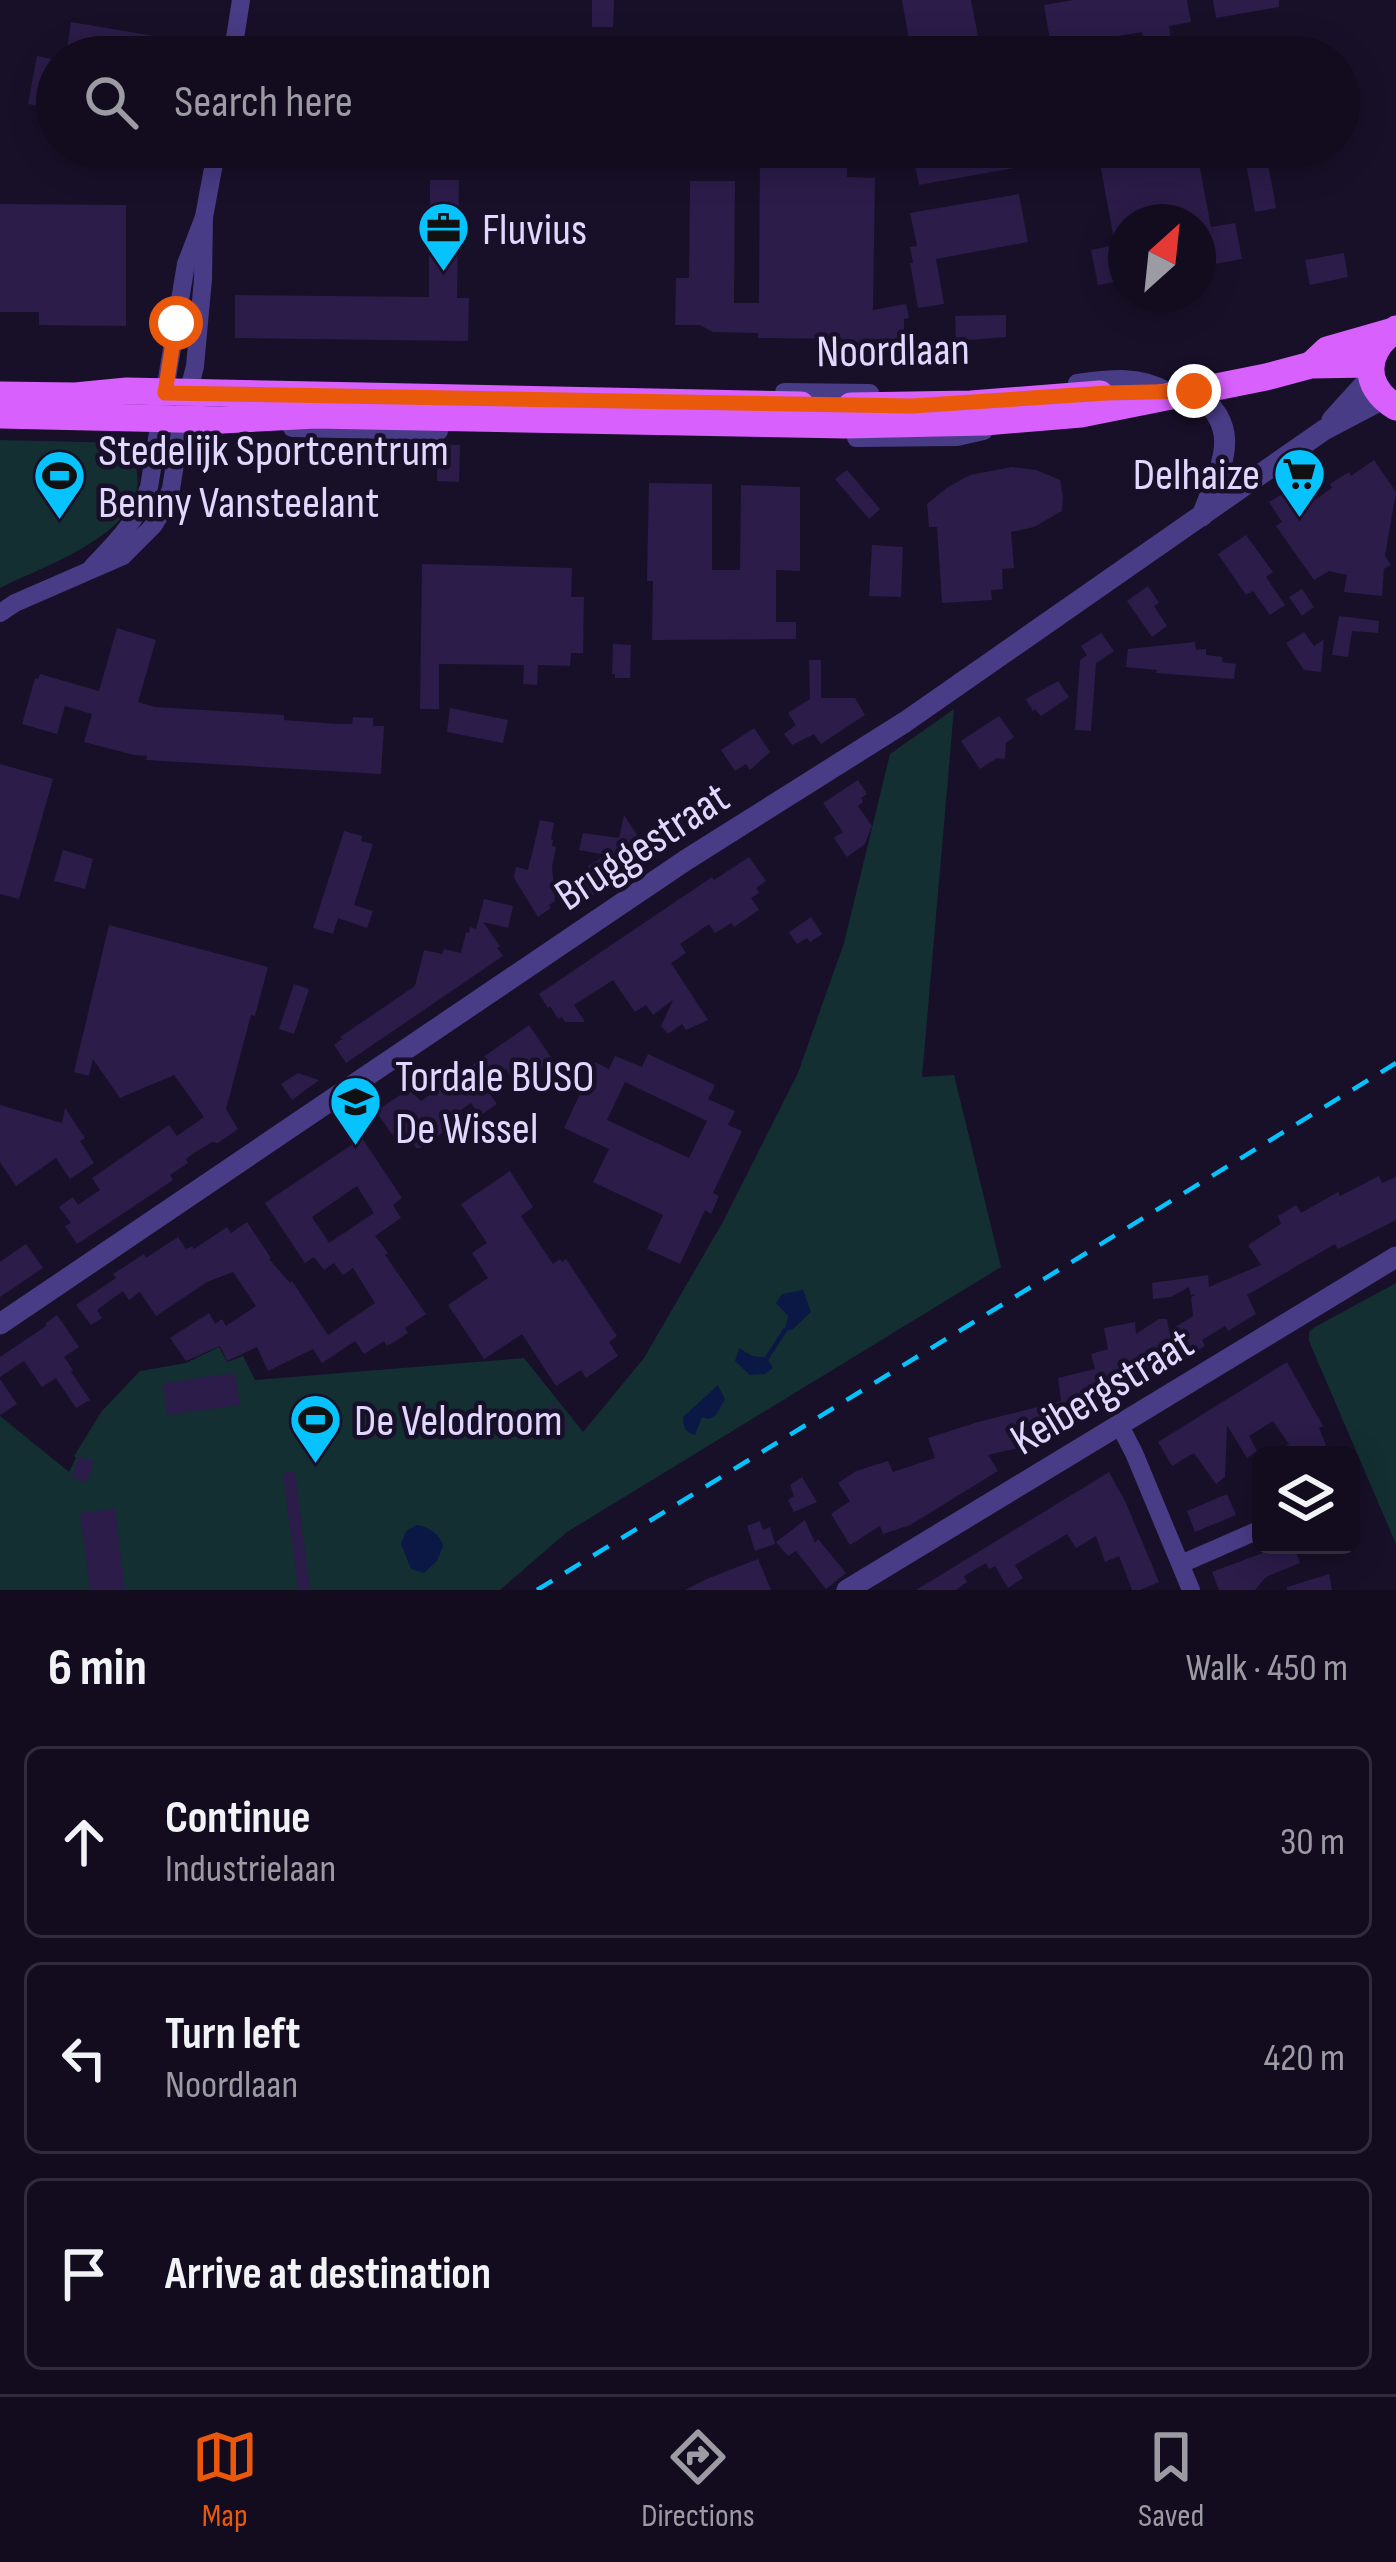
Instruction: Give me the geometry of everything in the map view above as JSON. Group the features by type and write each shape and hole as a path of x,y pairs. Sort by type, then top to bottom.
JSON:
{"main road":[{"name":"Noordlaan","path":"0,395 111,392 253,418 996,422 1081,414 1266,377 1311,365 1327,350 1393,330"},
{"path":"1380,387 1377,345 1393,330"},
{"name":"Noordlaan","path":"1311,365 1380,387"},
{"name":"Noordlaan","path":"0,415 174,406 620,402 912,406 1181,391"}],"street":[{"path":"235,36 241,0"},
{"path":"0,613 89,570 127,531 142,507 174,406 186,264 204,217 213,168"},
{"name":"Noordlaan","path":"0,382 78,384 111,392"},
{"name":"Bruggestraat","path":"0,1324 686,860 905,722 1380,387"},
{"path":"1181,391 1220,416 1226,435 1224,455 1202,516"},
{"name":"Keibergstraat","path":"847,1590 1396,1257"},
{"path":"1119,1424 1191,1590"},
{"path":"1181,1564 1252,1533"}],"green space":[{"name":"Stedelijk Sportcentrum Benny Vansteelant","path":"0,440 124,443 137,471 135,495 123,516 103,535 0,588"},
{"path":"954,709 922,1077 954,1075 1001,1267 567,1532 500,1590 0,1590 0,1416 69,1472 102,1411 140,1371 186,1363 219,1347 227,1362 243,1356 255,1380 524,1358 583,1432 644,1358 724,1220 798,1073 844,943 890,754"},
{"path":"1396,1283 1396,1544 1360,1460 1360,1446 1354,1446 1309,1341 1315,1327"}],"water":[{"path":"803,1290 811,1312 792,1330 785,1330 788,1316 776,1303 782,1294"},
{"path":"739,1348 767,1358 773,1368 750,1375 735,1361"},
{"path":"718,1385 725,1399 716,1415 702,1417 695,1435 689,1433 683,1417"},
{"path":"416,1525 433,1531 443,1546 437,1561 424,1573 411,1569 401,1544 406,1531"}],"building":[{"path":"592,0 614,0 613,27 592,27"},
{"path":"902,0 971,0 978,36 908,36"},
{"path":"1074,0 1187,0 1191,22 1169,26 1171,36 1143,36 1142,32 1049,36 1044,5"},
{"path":"1213,0 1279,0 1279,7 1216,18"},
{"path":"71,22 154,36 69,36"},
{"path":"36,61 36,105 28,104"},
{"path":"760,168 847,168 847,177 875,178 873,310 906,304 909,318 904,319 904,345 891,345 891,340 864,339 859,346 851,339 758,338 758,333 675,325 676,278 689,278 690,181 735,181 734,303 759,303"},
{"path":"915,168 1014,168 919,185"},
{"path":"1101,168 1200,168 1207,204 1108,207"},
{"path":"1247,168 1269,168 1276,208 1255,212"},
{"name":"Fluvius","path":"430,180 459,180 457,298 469,298 468,341 235,338 235,295 429,297 429,250 435,250"},
{"path":"1019,194 1028,242 936,259 944,304 918,308 910,263 910,247 917,246 910,213"},
{"path":"0,204 126,205 126,326 39,325 39,312 0,312"},
{"path":"1235,223 1242,259 1216,264 1216,226"},
{"path":"1108,246 1108,283 1098,285 1091,250"},
{"path":"1344,253 1348,277 1310,285 1305,260"},
{"path":"1006,315 1006,337 956,341 955,316"},
{"path":"438,444 460,445 459,482 437,481"},
{"path":"1374,460 1396,492 1385,556 1391,565 1384,569 1382,596 1344,592 1347,575 1329,571 1314,580 1276,526 1282,522 1269,502 1290,489 1303,508 1332,488 1330,484"},
{"path":"1012,467 1060,480 1062,511 1034,527 1011,532 1014,568 1002,569 1003,589 991,590 992,600 942,603 937,527 929,527 927,504 970,475"},
{"path":"847,470 880,509 869,519 835,479"},
{"path":"649,483 712,484 712,570 740,570 741,485 800,487 800,571 776,570 776,622 796,622 796,639 652,640 653,581 647,581"},
{"path":"1246,535 1273,572 1266,577 1285,605 1270,615 1253,591 1246,595 1218,554"},
{"path":"872,545 903,547 901,597 869,596"},
{"path":"422,564 572,568 571,597 584,597 583,653 571,653 570,666 538,665 537,685 523,684 524,665 439,664 439,709 420,709"},
{"path":"1148,586 1167,626 1152,637 1127,601"},
{"path":"1302,589 1314,607 1302,616 1289,597"},
{"path":"1339,616 1379,621 1378,633 1352,631 1348,657 1332,655"},
{"path":"117,628 156,640 138,702 338,724 352,724 353,717 373,718 373,726 384,726 381,774 146,760 147,756 84,742 92,714 65,706 57,734 22,724 40,674 99,691"},
{"path":"1304,632 1314,646 1324,639 1321,672 1304,670 1286,643"},
{"path":"1101,633 1114,651 1096,663 1091,731 1075,730 1080,660 1087,655 1081,646"},
{"path":"1195,642 1196,650 1206,649 1206,655 1236,664 1234,679 1126,667 1128,649"},
{"path":"613,644 631,645 630,678 612,674"},
{"path":"809,660 821,660 821,698 855,698 865,715 821,744 814,734 792,745 784,734 796,725 788,713 810,699"},
{"path":"1058,681 1069,697 1041,716 1033,711 1026,699"},
{"path":"450,708 508,720 503,743 447,732"},
{"path":"999,716 1014,737 1006,743 1005,759 997,758 980,769 961,741"},
{"path":"754,728 770,752 750,770 746,764 735,771 721,750"},
{"path":"0,764 53,779 19,899 0,894"},
{"path":"858,780 867,794 858,806 872,826 865,844 847,857 834,838 843,832 823,803"},
{"path":"624,815 651,856 587,899 574,881 606,855 579,850 583,833 619,838"},
{"path":"540,820 554,823 555,901 538,917 514,878 516,867 528,870"},
{"path":"344,831 373,844 354,905 373,911 367,928 338,918 333,934 313,928"},
{"path":"63,850 93,859 85,889 54,881"},
{"path":"749,857 766,881 751,898 759,910 715,933 709,924 680,944 686,953 671,963 708,1020 686,1030 682,1024 668,1034 661,1026 673,1000 653,1015 646,1005 635,1012 613,980 574,1005 585,1022 565,1022 548,1008 539,994"},
{"path":"484,899 513,906 508,928 483,922 503,956 346,1063 334,1045 340,1037 415,986 424,950 461,953 466,932 470,927 476,929"},
{"path":"811,917 822,934 797,944 789,932"},
{"path":"109,925 268,967 226,1109 238,1129 194,1153 170,1175 173,1180 77,1244 65,1226 71,1223 59,1207 73,1197 78,1205 100,1190 92,1178 169,1125 177,1136 204,1117 174,1075 120,1098 93,1059 89,1076 74,1072"},
{"path":"294,984 309,989 294,1034 279,1029"},
{"path":"529,1025 555,1063 544,1071 536,1061 512,1078 506,1069 483,1084 497,1104 480,1116 471,1103 448,1119 453,1126 420,1148 403,1129 393,1136 376,1111 409,1089 421,1101"},
{"path":"648,1054 715,1085 708,1099 735,1111 728,1125 742,1131 713,1193 719,1196 711,1214 705,1210 680,1264 647,1249 663,1215 593,1182 609,1149 564,1128 595,1062 609,1069 615,1056 642,1067","holes":["625,1082 707,1121 689,1158 607,1120"]},
{"path":"298,1073 319,1080 292,1100 281,1084"},
{"path":"0,1105 62,1123 65,1108 85,1138 80,1141 94,1163 70,1179 56,1158 16,1186 0,1162"},
{"path":"362,1138 402,1198 393,1205 401,1218 375,1236 426,1314 387,1346 384,1341 364,1354 355,1341 322,1363 313,1349 268,1371 257,1347 227,1361 220,1346 186,1361 170,1338 209,1313 215,1324 222,1319 226,1326 256,1306 233,1272 207,1282 156,1316 140,1292 129,1300 123,1291 97,1310 102,1318 91,1325 76,1305 116,1278 113,1274 178,1237 186,1249 194,1249 227,1227 231,1233 247,1222 269,1259 292,1281 328,1335 375,1303 353,1268 343,1275 334,1263 324,1270 314,1257 305,1263 265,1203","holes":["357,1186 374,1213 329,1243 312,1217"]},
{"path":"510,1171 533,1207 521,1216 553,1264 566,1259 617,1336 609,1342 618,1356 586,1378 581,1370 556,1386 522,1334 484,1359 448,1305 488,1278 472,1253 487,1243 461,1204"},
{"path":"1379,1176 1382,1183 1396,1177 1396,1220 1338,1249 1335,1244 1247,1295 1256,1314 1202,1340 1205,1346 1109,1404 1104,1396 1069,1407 1073,1425 1030,1440 1031,1445 988,1455 998,1471 910,1525 883,1534 880,1526 850,1545 831,1514 850,1501 838,1483 856,1471 888,1461 893,1472 935,1458 928,1438 1061,1401 1058,1378 1095,1369 1091,1354 1108,1349 1104,1328 1135,1322 1136,1334 1167,1319 1169,1331 1193,1316 1191,1298 1195,1294 1191,1295 1189,1287 1171,1297 1153,1299 1152,1283 1208,1275 1209,1287 1261,1265 1248,1245 1281,1224 1278,1216 1296,1205 1301,1213"},
{"path":"26,1244 43,1268 0,1297 0,1262"},
{"path":"57,1315 79,1347 64,1357 90,1400 76,1408 56,1378 42,1387 24,1361 0,1377 0,1357"},
{"path":"1287,1362 1323,1426 1319,1428 1326,1446 1285,1446 1289,1444 1273,1421 1249,1436 1254,1446 1247,1458 1227,1425 1225,1477 1216,1484 1194,1453 1172,1466 1158,1442"},
{"path":"235,1373 240,1405 167,1415 163,1383"},
{"path":"0,1379 17,1404 0,1415"},
{"path":"555,1404 569,1425 559,1432 545,1411"},
{"path":"78,1457 94,1461 87,1482 72,1478"},
{"path":"295,1471 310,1590 298,1590 283,1473"},
{"path":"1109,1472 1159,1582 1132,1590 1119,1556 1105,1562 1096,1536 1076,1548 1067,1534 1015,1565 1023,1578 1008,1588 995,1566 989,1569 986,1563 964,1576 967,1582 956,1590 916,1590"},
{"path":"802,1477 817,1502 794,1512 788,1500 794,1496 790,1485"},
{"path":"1227,1494 1236,1515 1195,1532 1187,1511"},
{"path":"115,1508 125,1590 90,1590 80,1513"},
{"path":"805,1520 815,1543 818,1539 846,1573 826,1589 796,1551 788,1556 776,1542"},
{"path":"760,1521 763,1530 770,1527 775,1544 755,1551 747,1526"},
{"path":"1260,1554 1296,1554 1300,1563 1266,1577 1255,1590 1219,1590 1212,1572"},
{"path":"758,1559 771,1590 685,1590 709,1578"},
{"path":"1329,1574 1332,1590 1287,1590 1287,1587"}],"waterway":[{"path":"767,1358 785,1330"}],"railway":[{"path":"537,1590 1396,1063"}],"place":[{"name":"Fluvius","path":"443,274"},
{"name":"Delhaize","path":"1299,519"},
{"name":"Stedelijk Sportcentrum Benny Vansteelant","path":"59,521"},
{"name":"Tordale BUSO De Wissel","path":"356,1147"},
{"name":"De Velodroom","path":"315,1465"}],"route":[{"path":"176,323 165,393 912,406 1194,391"}]}
